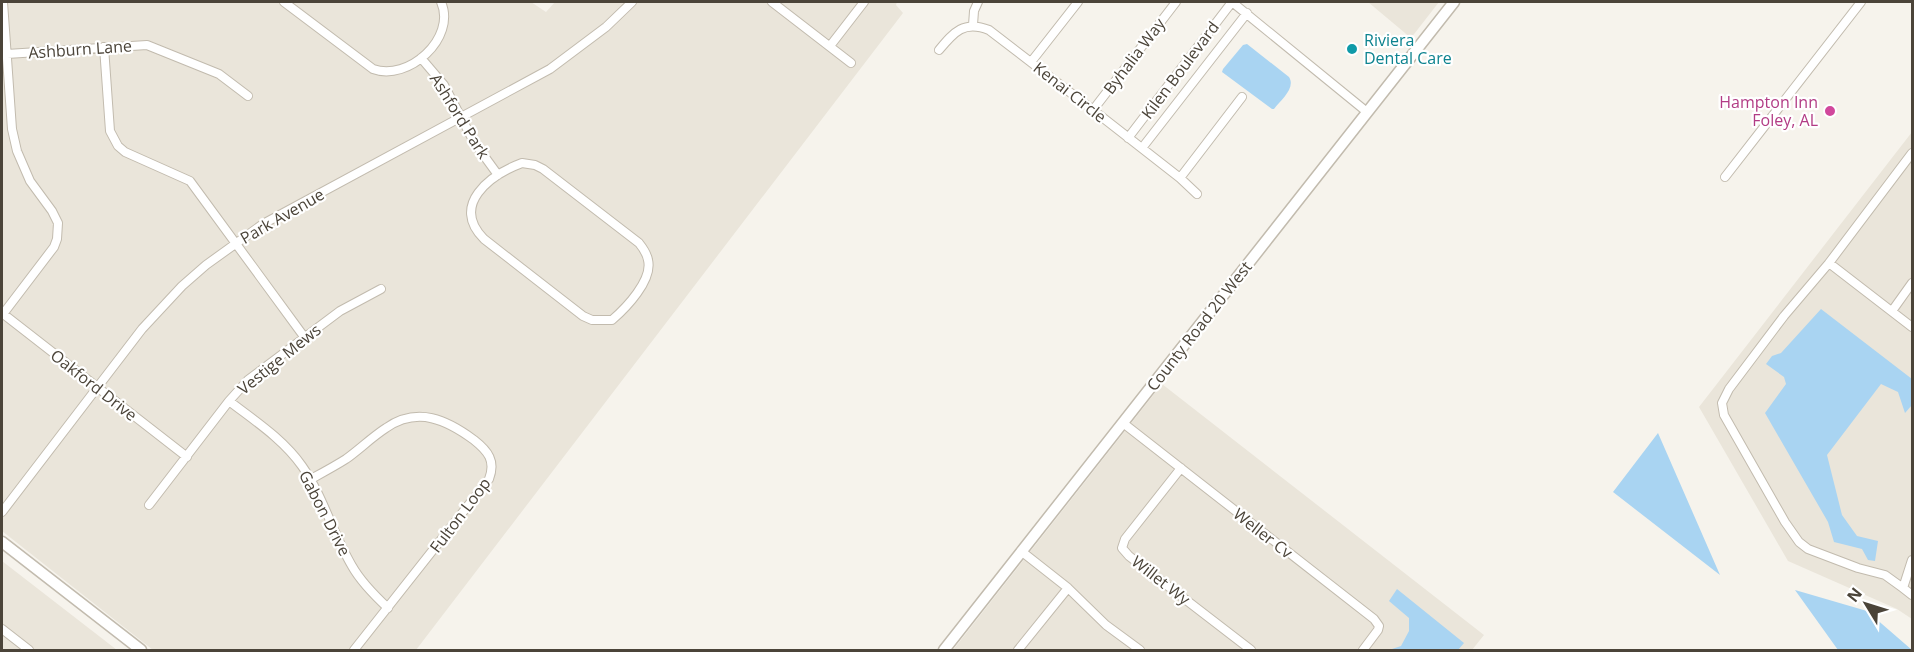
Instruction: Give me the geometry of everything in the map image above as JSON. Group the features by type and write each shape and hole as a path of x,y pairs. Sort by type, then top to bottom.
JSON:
{"street":[{"path":"2,314 54,247 59,230 56,216 30,181 17,151 12,129 3,2"},
{"path":"284,2 373,69 381,72 404,69 421,58 443,29 445,14 441,2"},
{"name":"Park Avenue","path":"2,512 142,329 206,265 263,224 550,69 606,27 632,2"},
{"path":"772,2 851,63"},
{"path":"830,46 864,2"},
{"path":"939,50 953,33 973,25 974,11 978,2"},
{"path":"1031,62 1078,2"},
{"name":"Byhalia Way","path":"1093,110 1176,2"},
{"path":"1232,2 1367,112"},
{"name":"Kilen Boulevard","path":"1128,138 1232,2"},
{"name":"County Road 20 West","path":"944,651 1454,2"},
{"path":"1725,177 1861,2"},
{"name":"Kilen Boulevard","path":"1142,148 1247,13"},
{"name":"Kenai Circle","path":"973,25 988,30 1031,62 1180,178 1197,194"},
{"name":"Ashburn Lane","path":"7,54 139,45 156,48 219,75 248,96"},
{"path":"104,47 110,131 118,146 124,152 190,181 305,338"},
{"name":"Ashford Park","path":"421,58 444,85 474,142 498,175"},
{"path":"1180,71 1193,81"},
{"path":"1180,178 1242,97"},
{"path":"1912,153 1828,263 1784,316 1729,389 1722,403 1724,415 1785,522 1799,542 1808,549 1858,568 1885,575 1912,595"},
{"path":"522,163 535,165 639,243 653,262 645,282 623,311 604,324 583,316 475,230 467,215 476,196 488,182 498,175 522,163"},
{"path":"1828,263 1912,327"},
{"path":"1892,311 1912,283"},
{"name":"Vestige Mews","path":"149,505 229,401 248,380 340,311 381,290"},
{"name":"Oakford Drive","path":"2,314 187,457"},
{"name":"Gabon Drive","path":"229,401 285,445 310,480 351,564 365,585 388,608"},
{"name":"Fulton Loop","path":"310,480 346,459 388,427 402,420 418,417 432,418 451,424 482,447 492,463 489,478 354,651"},
{"name":"Weller Cv","path":"1123,423 1374,619 1379,626 1378,630 1363,651"},
{"name":"Willet Wy","path":"1181,468 1125,539 1122,548 1129,556 1251,651"},
{"path":"2,542 141,651"},
{"path":"1021,551 1068,588 1106,625 1140,651"},
{"path":"1903,588 1912,560"},
{"path":"1018,651 1068,588"},
{"path":"2,629 29,651"}],"shaded area":[{"path":"2,2 531,2 546,12 555,2 897,2 896,5 903,13 416,650 153,650 2,531"},
{"path":"1368,2 1439,2 1411,38"},
{"path":"1912,132 1912,619 1897,609 1788,561 1699,407"},
{"path":"1162,384 1484,635 1472,650 953,650"},
{"path":"2,561 117,650 2,650"}],"water":[{"path":"1247,44 1291,81 1289,90 1274,109 1222,72 1243,45"},
{"path":"1821,309 1912,379 1912,405 1905,413 1898,392 1881,384 1827,455 1842,515 1857,536 1878,541 1875,561 1868,560 1862,549 1834,542 1828,522 1765,413 1786,384 1784,377 1766,364 1772,356 1781,353"},
{"path":"1658,433 1720,575 1613,492"},
{"path":"1397,589 1464,643 1458,650 1389,650 1401,646 1409,631 1409,618 1389,601"},
{"path":"1795,590 1867,611 1912,650 1838,650"}],"place":[{"name":"Riviera Dental Care","path":"1352,49"},
{"name":"Hampton Inn Foley, AL","path":"1830,111"}]}
